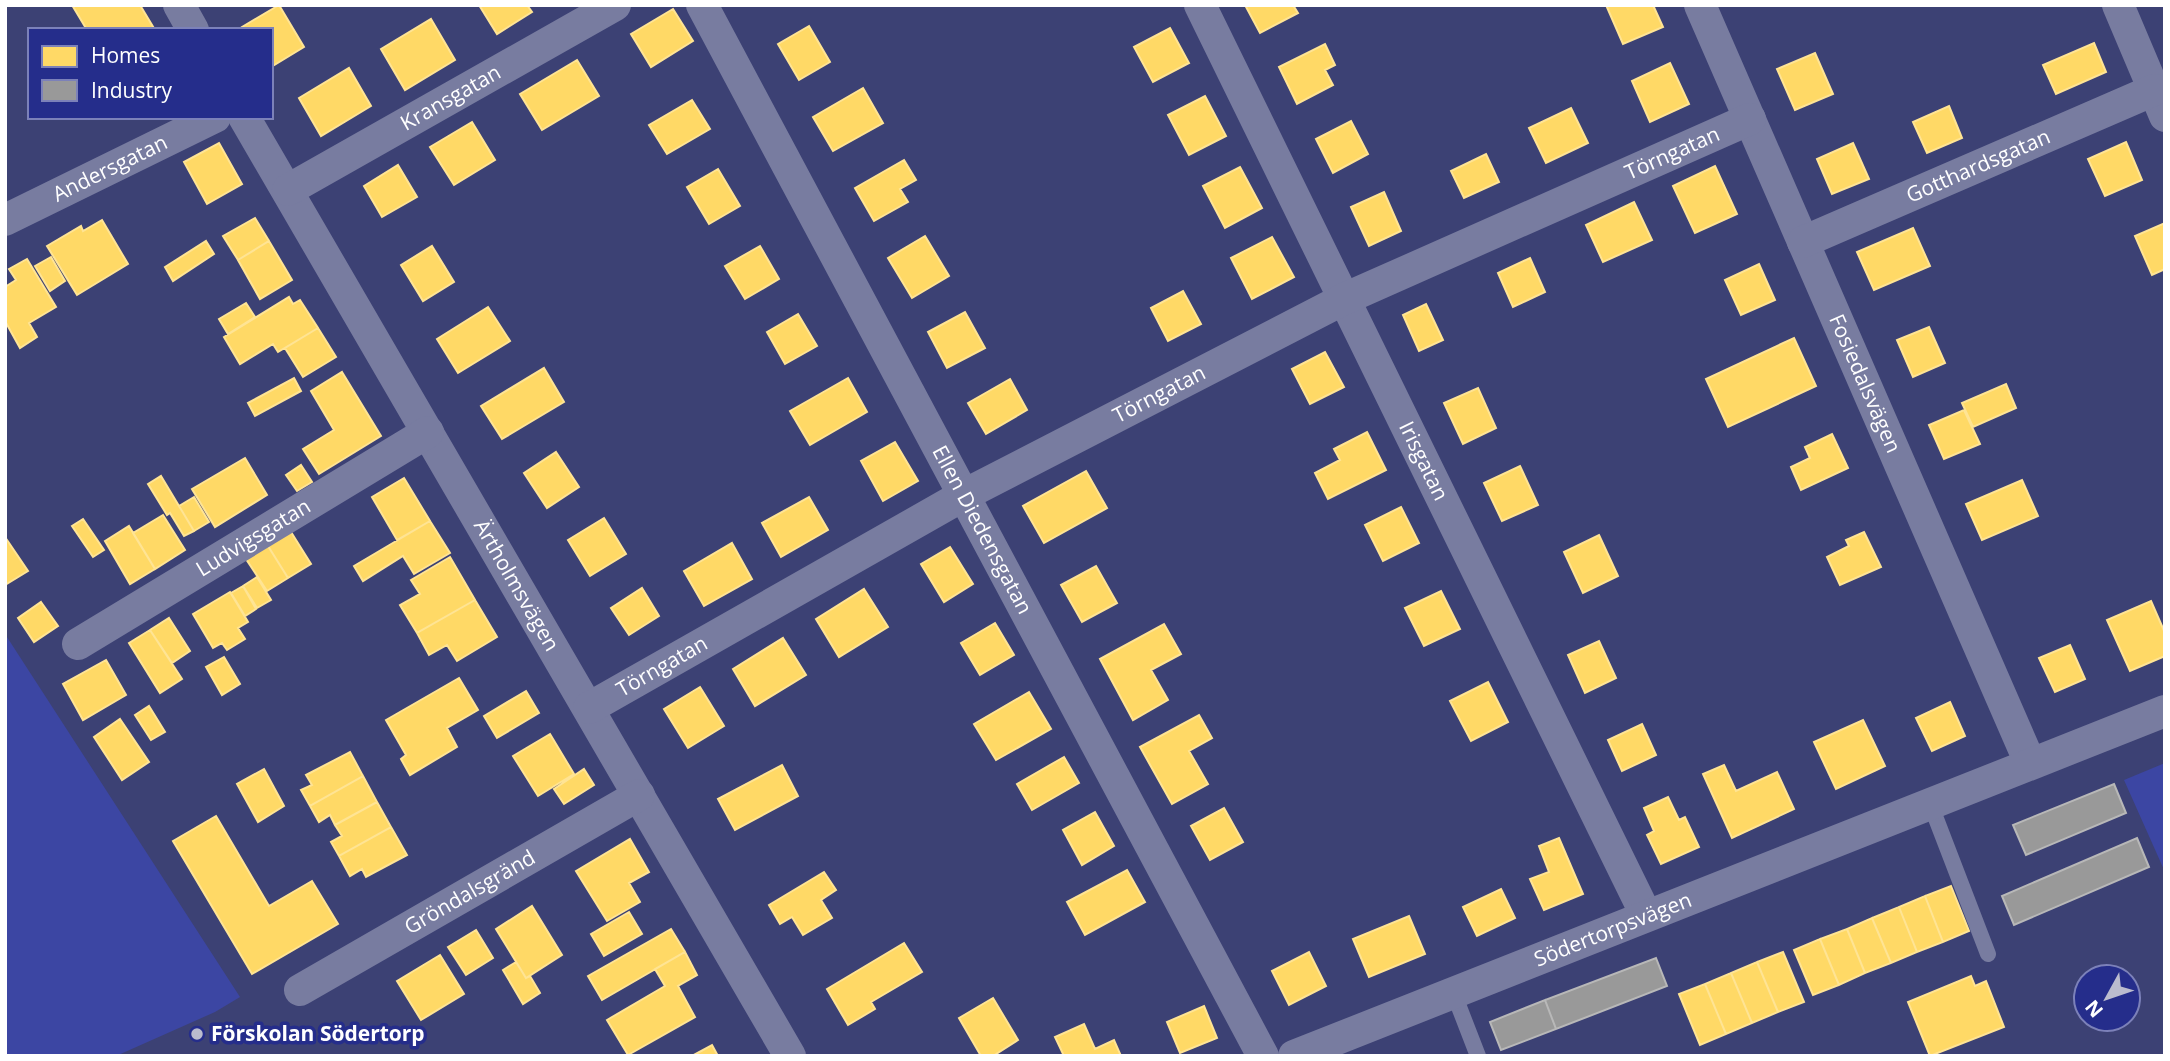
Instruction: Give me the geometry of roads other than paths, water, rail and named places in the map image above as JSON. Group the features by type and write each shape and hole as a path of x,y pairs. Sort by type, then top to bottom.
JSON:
{"street":[{"path":"178,5 192,28"},
{"name":"Kransgatan","path":"288,190 615,5"},
{"name":"Ellen Diedensgatan","path":"702,5 1263,1056"},
{"name":"Irisgatan","path":"1200,5 1646,915"},
{"name":"Fosiedalsvägen","path":"1700,5 2030,763"},
{"path":"2118,5 2159,103"},
{"name":"Gotthardsgatan","path":"1804,242 2159,103"},
{"name":"Andersgatan","path":"5,220 211,119"},
{"name":"Ärtholmsvägen","path":"245,119 790,1056"},
{"name":"Törngatan","path":"589,708 964,495 1344,299 1750,119"},
{"name":"Ludvigsgatan","path":"79,645 428,432"},
{"name":"Södertorpsvägen","path":"1294,1056 2165,711"},
{"name":"Gröndalsgränd","path":"300,990 639,795"}],"lane":[{"path":"1930,803 1988,954"},
{"path":"1454,994 1478,1056"}],"place":[{"name":"Förskolan Södertorp","path":"197,1034"}]}
